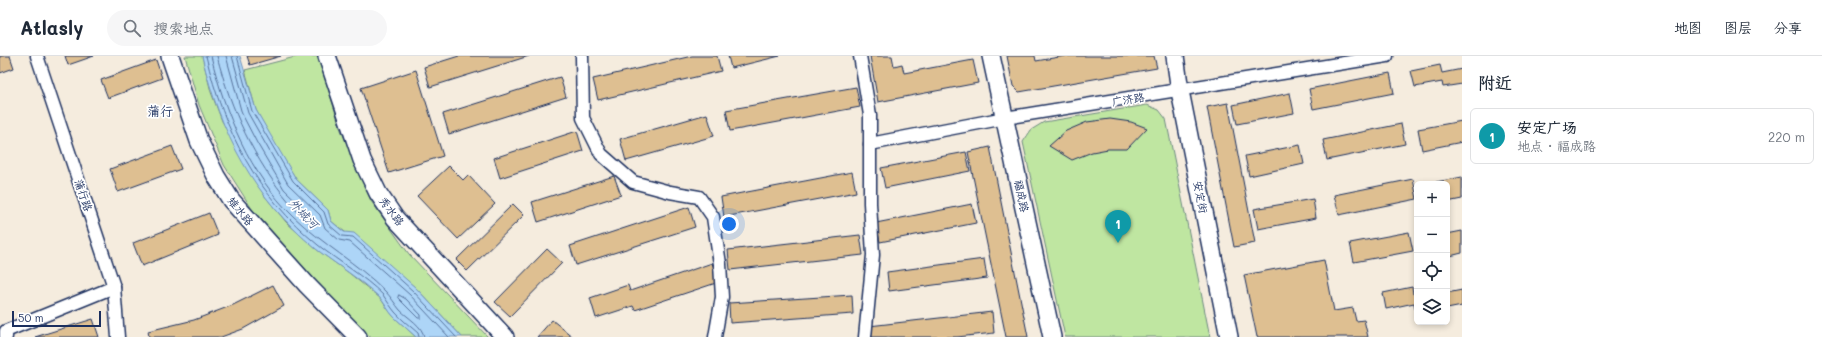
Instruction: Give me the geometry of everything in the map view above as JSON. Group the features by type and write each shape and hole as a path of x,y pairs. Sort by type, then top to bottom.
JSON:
{"street":[{"name":"蒲行路","path":"37,56 114,287 118,337"},
{"name":"雉水路","path":"170,56 199,141 216,176 231,200 307,285 358,337"},
{"name":"秀水路","path":"327,56 359,153 378,192 395,218 505,337"},
{"path":"582,56 583,118 601,154 633,182 670,192 698,197 713,217 720,264 722,298 715,337"},
{"path":"860,56 870,115 873,255 865,337"},
{"name":"福成路","path":"991,56 1052,337"},
{"name":"安定街","path":"1175,56 1180,90 1229,337"},
{"name":"广济路","path":"870,144 1005,118 1387,56"},
{"path":"6,337 6,331 114,287"}],"green space":[{"path":"185,56 202,56 211,92 222,121 264,195 286,222 316,249 380,298 393,316 416,337 370,337 349,318 252,209 224,165 199,105"},
{"path":"299,56 318,56 341,130 371,201 409,254 488,337 462,337 416,288 331,221 328,210 296,179 256,110 245,70"},
{"path":"1147,105 1159,110 1166,119 1210,337 1065,337 1023,142 1031,130 1044,122"}],"water":[{"name":"外城河","path":"202,56 240,56 256,110 296,179 328,210 331,221 344,232 354,233 416,288 462,337 416,337 394,317 381,299 372,290 316,249 294,229 257,186 242,162 219,111"}],"building":[{"path":"0,56 10,56 14,68 0,73"},
{"path":"65,56 94,56 68,65"},
{"path":"247,56 281,56 250,65"},
{"path":"459,56 529,56 430,87 424,67"},
{"path":"692,56 717,56 721,71 598,100 593,79"},
{"path":"728,56 780,56 731,68"},
{"path":"870,56 892,56 894,66 902,64 904,73 973,60 978,83 878,102"},
{"path":"1007,56 1035,56 1036,61 1065,56 1154,56 1157,68 1019,92 1013,86"},
{"path":"156,60 162,78 108,98 101,80"},
{"path":"1440,65 1442,73 1462,69 1462,84 1443,87 1442,82 1415,87 1411,71"},
{"path":"416,70 443,156 389,173 361,88"},
{"path":"1390,73 1394,93 1313,109 1309,89"},
{"path":"560,77 566,97 449,134 443,114"},
{"path":"856,87 860,107 730,131 726,110"},
{"path":"1290,93 1294,113 1237,124 1233,105"},
{"path":"1228,103 1255,243 1234,247 1207,107"},
{"path":"707,114 714,136 626,161 620,139"},
{"path":"1110,119 1131,122 1147,128 1127,149 1108,149 1092,152 1072,160 1049,146 1066,131 1087,122"},
{"path":"1462,121 1462,142 1422,150 1418,129"},
{"path":"1401,124 1405,144 1327,160 1323,140"},
{"path":"577,131 583,151 500,178 494,158"},
{"path":"1300,145 1304,164 1249,176 1245,156"},
{"path":"172,146 181,169 118,192 110,169"},
{"path":"990,147 1028,337 1006,337 968,152"},
{"path":"966,152 970,171 885,188 881,168"},
{"path":"449,166 463,180 468,175 495,204 458,239 417,196"},
{"path":"852,172 856,192 724,217 721,197"},
{"path":"614,176 621,195 538,222 532,202"},
{"path":"1462,177 1462,199 1450,201 1450,181 1441,181"},
{"path":"1413,179 1414,184 1414,200 1339,215 1334,195"},
{"path":"1313,199 1316,218 1258,229 1254,209"},
{"path":"513,204 524,215 467,271 456,260"},
{"path":"972,204 976,223 880,242 876,223"},
{"path":"689,207 695,227 576,265 570,246"},
{"path":"209,213 218,235 142,266 133,243"},
{"path":"1462,231 1462,253 1450,256 1450,233"},
{"path":"1409,232 1413,251 1354,262 1350,243"},
{"path":"860,235 863,255 730,270 728,250"},
{"path":"547,249 562,263 510,316 495,302"},
{"path":"984,259 987,278 889,291 887,272"},
{"path":"1324,260 1334,311 1353,308 1356,321 1364,320 1368,337 1257,337 1244,275"},
{"path":"712,263 719,282 635,310 633,306 596,318 590,298 628,285 630,291"},
{"path":"273,285 284,306 243,329 221,337 149,337 148,331 194,320 233,305"},
{"path":"1412,287 1414,303 1386,309 1383,293"},
{"path":"1462,290 1462,306 1450,308 1450,292"},
{"path":"852,295 853,314 730,323 729,303"},
{"path":"992,312 994,333 957,337 870,337 869,326"},
{"path":"93,319 99,337 35,337"},
{"path":"552,320 573,337 537,337"}],"place":[{"name":"安定广场","path":"1118,243"}],"district":[{"name":"蒲行","path":"160,110"}]}
